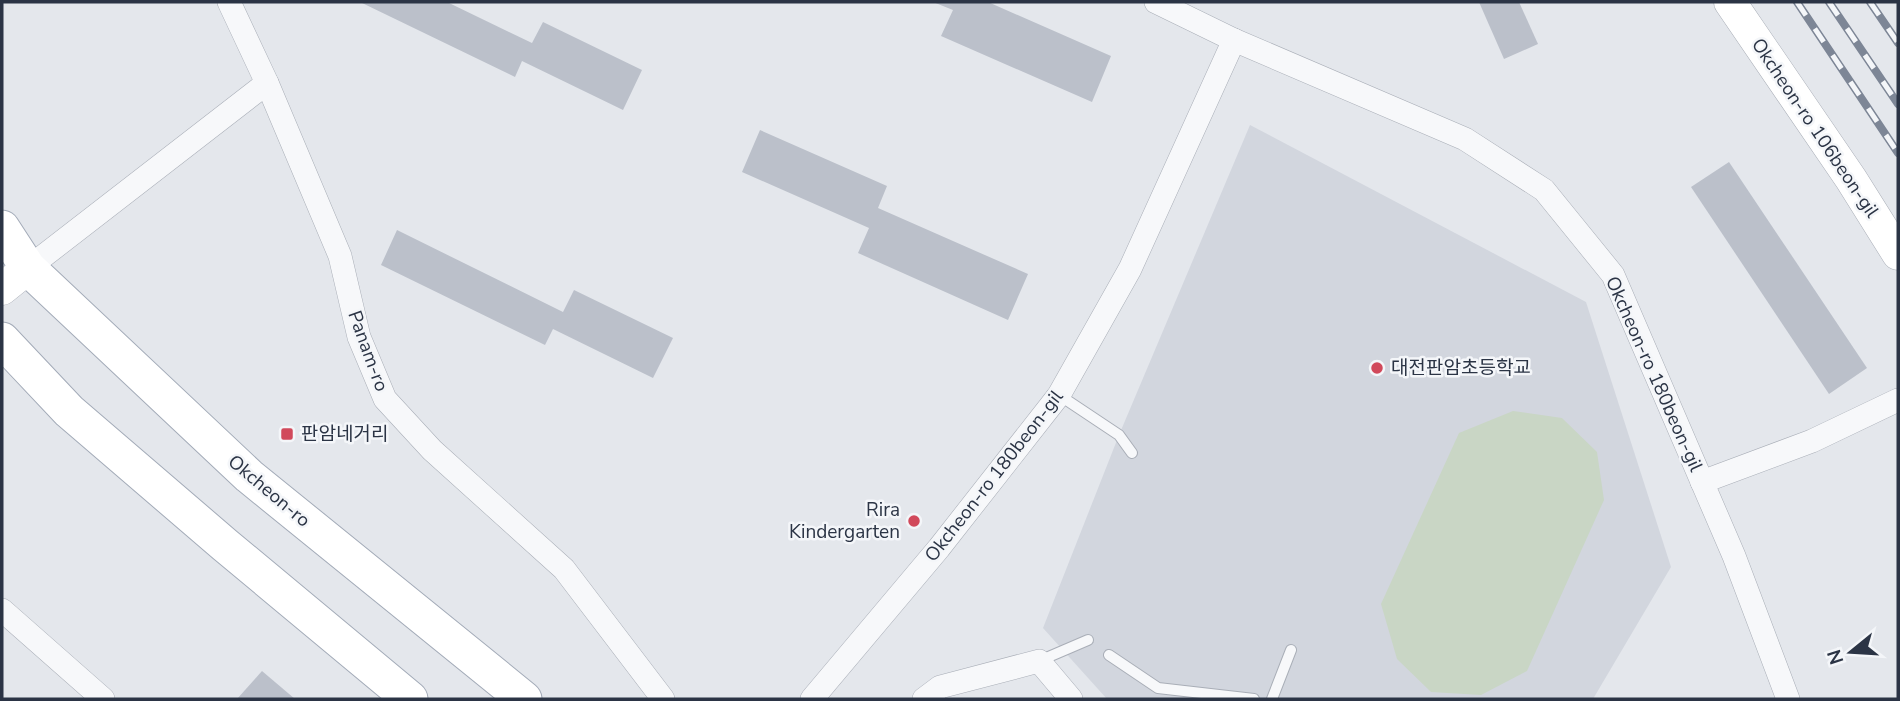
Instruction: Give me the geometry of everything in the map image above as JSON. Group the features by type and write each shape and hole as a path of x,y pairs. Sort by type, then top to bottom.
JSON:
{"main road":[{"name":"Okcheon-ro","path":"2,228 15,278 249,476 524,699"},
{"path":"2,340 69,411 410,699"}],"street":[{"name":"Panam-ro","path":"229,2 267,83 340,257 359,337 385,399 432,450 564,569 663,699"},
{"name":"Okcheon-ro 180beon-gil","path":"1156,2 1234,40 1465,139 1544,190 1613,275 1734,556 1788,699"},
{"name":"Okcheon-ro 106beon-gil","path":"1730,2 1851,178 1898,254"},
{"name":"Okcheon-ro 180beon-gil","path":"812,699 939,548 1059,395 1130,269 1234,40"},
{"path":"15,278 267,83"},
{"path":"1702,482 1812,441 1898,400"},
{"path":"2,610 103,699"},
{"path":"925,699 940,688 1039,661 1071,699"}],"lane":[{"path":"1059,395 1119,435 1132,453"},
{"path":"1039,661 1088,640"},
{"path":"1272,699 1291,650"},
{"path":"1109,655 1158,688 1254,699"}],"shaded area":[{"name":"대전판암초등학교","path":"1250,125 1586,302 1671,567 1593,699 1107,699 1043,628 1119,435"}],"green space":[{"path":"1513,411 1562,418 1597,452 1604,500 1527,671 1481,695 1431,692 1397,659 1381,604 1459,433"}],"building":[{"path":"360,2 447,2 532,43 543,22 642,70 623,110 522,61 515,77"},
{"path":"933,2 988,2 1111,56 1092,102 941,36 953,10"},
{"path":"1479,2 1519,2 1538,44 1504,59"},
{"path":"760,130 887,186 878,208 1028,274 1008,320 858,253 869,228 742,172"},
{"path":"1729,162 1867,368 1829,394 1691,187"},
{"path":"397,230 563,312 574,290 673,338 653,378 553,329 545,345 381,265"},
{"path":"262,671 295,699 237,699"}],"railway":[{"path":"1797,2 1898,153"},
{"path":"1829,2 1898,104"},
{"path":"1870,2 1898,43"}],"place":[{"name":"대전판암초등학교","path":"1377,368"},
{"name":"판암네거리","path":"287,434"},
{"name":"Rira Kindergarten","path":"914,521"}]}
